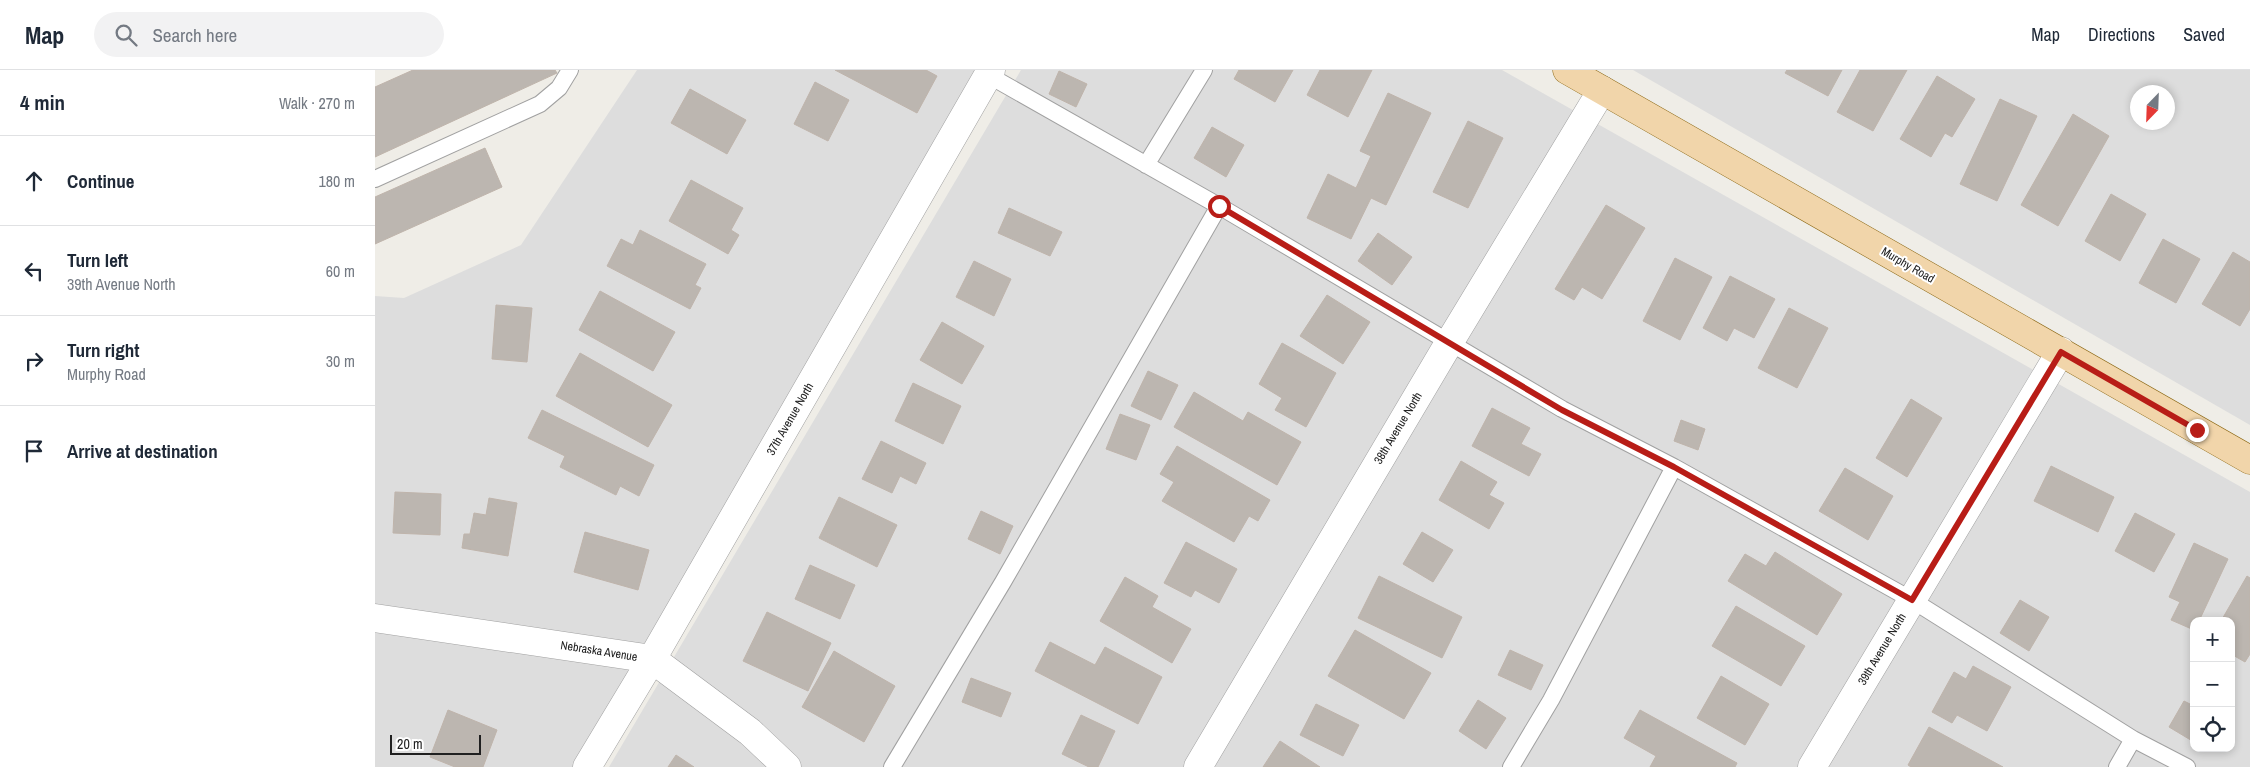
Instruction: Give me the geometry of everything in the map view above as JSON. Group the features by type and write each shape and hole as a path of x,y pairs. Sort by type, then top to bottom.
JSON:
{"main road":[{"name":"Murphy Road","path":"1567,70 2250,460"}],"street":[{"name":"37th Avenue North","path":"587,767 652,659 989,72"},
{"name":"38th Avenue North","path":"1198,767 1449,342 1602,90"},
{"name":"39th Avenue North","path":"1812,767 2061,352"},
{"name":"Nebraska Avenue","path":"375,618 652,659 750,732 787,767"}],"lane":[{"path":"375,178 539,104 559,88 570,70"},
{"path":"1146,165 1204,70"},
{"path":"989,72 1562,410 1674,467 1912,600 2133,739 2187,767"},
{"path":"892,767 1003,582 1219,206"},
{"path":"1511,767 1551,700 1674,467"},
{"path":"2117,767 2133,739"}],"shaded area":[{"path":"637,70 991,70 587,767 375,767 375,296 404,298 521,245"},
{"path":"1021,70 1502,70 2250,492 2250,767 609,767"},
{"path":"1633,70 2250,70 2250,425"}],"building":[{"path":"413,70 555,70 557,73 375,157 375,87"},
{"path":"835,70 926,70 937,76 917,113"},
{"path":"1239,70 1293,70 1275,102 1234,79"},
{"path":"1320,70 1372,70 1348,117 1307,95"},
{"path":"1787,70 1842,70 1828,96 1785,73"},
{"path":"1860,70 1907,70 1873,131 1837,112"},
{"path":"1059,71 1087,84 1076,107 1049,94"},
{"path":"1937,76 1975,99 1952,137 1945,133 1931,157 1900,139"},
{"path":"815,82 849,100 828,141 794,124"},
{"path":"690,89 746,120 727,154 671,123"},
{"path":"1388,93 1431,113 1386,205 1371,198 1351,239 1307,218 1328,174 1356,188 1371,156 1360,151"},
{"path":"2000,99 2037,116 1997,201 1960,184"},
{"path":"2073,114 2109,136 2058,226 2021,205"},
{"path":"1468,121 1503,138 1468,208 1433,192"},
{"path":"1212,127 1244,145 1226,177 1194,158"},
{"path":"485,148 502,187 375,244 375,197"},
{"path":"691,180 743,208 731,230 739,235 728,254 669,221"},
{"path":"2111,194 2146,214 2120,261 2085,241"},
{"path":"1606,205 1645,228 1602,299 1582,287 1574,300 1555,289"},
{"path":"1009,208 1062,232 1050,256 998,233"},
{"path":"640,230 706,264 695,285 701,288 690,309 607,266 621,239 633,245"},
{"path":"1378,233 1412,257 1392,285 1358,261"},
{"path":"2163,239 2200,259 2176,303 2139,283"},
{"path":"2233,252 2250,262 2250,309 2240,326 2202,304"},
{"path":"1675,258 1712,277 1680,340 1643,321"},
{"path":"974,261 1011,279 994,316 956,297"},
{"path":"1730,276 1775,299 1754,338 1734,328 1727,341 1703,328"},
{"path":"600,291 675,332 653,371 579,330"},
{"path":"1327,295 1370,322 1343,364 1300,336"},
{"path":"496,305 532,308 527,362 492,359"},
{"path":"1789,308 1828,328 1797,388 1758,368"},
{"path":"942,322 984,346 962,384 920,360"},
{"path":"1282,343 1336,373 1306,427 1275,410 1282,398 1259,384"},
{"path":"580,353 672,405 648,447 556,396"},
{"path":"1148,371 1178,385 1161,420 1131,406"},
{"path":"913,383 961,406 943,444 895,421"},
{"path":"1194,392 1243,421 1248,412 1301,442 1277,485 1174,427"},
{"path":"1911,399 1942,418 1907,477 1876,458"},
{"path":"1492,408 1530,428 1521,444 1541,454 1529,476 1472,446"},
{"path":"542,410 654,465 639,496 620,486 616,495 560,467 565,456 528,438"},
{"path":"1120,414 1150,425 1136,460 1106,449"},
{"path":"1681,420 1705,429 1698,450 1674,441"},
{"path":"881,441 926,463 916,484 900,476 892,493 862,479"},
{"path":"1177,446 1270,500 1258,521 1249,516 1234,542 1162,501 1174,482 1160,474"},
{"path":"1461,461 1497,482 1489,495 1504,503 1489,529 1439,500"},
{"path":"2051,466 2114,497 2098,532 2034,501"},
{"path":"1845,468 1893,496 1868,540 1819,511"},
{"path":"395,492 441,494 440,535 393,533"},
{"path":"839,497 897,525 877,567 819,538"},
{"path":"489,498 517,503 508,556 462,548 464,534 470,534 474,513 486,515"},
{"path":"981,511 1013,526 1000,554 968,539"},
{"path":"2135,513 2175,534 2154,572 2115,551"},
{"path":"585,532 649,550 638,590 574,572"},
{"path":"1422,532 1453,550 1433,582 1403,564"},
{"path":"1186,542 1237,569 1219,603 1195,590 1191,597 1164,583"},
{"path":"2194,543 2228,559 2201,617 2190,617 2190,628 2171,620 2180,602 2169,597"},
{"path":"1775,552 1842,594 1817,635 1728,581 1745,554 1766,566"},
{"path":"810,565 855,585 840,619 795,599"},
{"path":"1379,576 1462,617 1442,658 1358,618"},
{"path":"2247,576 2250,578 2250,654 2245,662 2235,656 2235,617 2223,617"},
{"path":"1125,577 1158,596 1152,607 1191,629 1172,663 1100,621"},
{"path":"2020,600 2049,617 2029,651 2000,633"},
{"path":"1736,606 1805,646 1781,686 1712,646"},
{"path":"767,612 831,643 808,691 743,661"},
{"path":"1355,630 1431,673 1404,719 1328,676"},
{"path":"1050,642 1095,665 1105,647 1162,677 1138,724 1035,671"},
{"path":"1510,650 1543,665 1531,690 1498,675"},
{"path":"834,651 895,686 864,742 802,707"},
{"path":"1973,666 2011,687 1987,731 1957,715 1952,723 1932,712 1954,672 1966,679"},
{"path":"1721,676 1769,704 1745,745 1697,718"},
{"path":"971,678 1011,693 1001,717 962,702"},
{"path":"1478,700 1506,718 1486,749 1459,731"},
{"path":"2184,701 2190,704 2190,740 2169,727"},
{"path":"1316,704 1359,725 1343,756 1300,735"},
{"path":"448,710 497,730 483,767 455,767 430,757"},
{"path":"1640,710 1737,763 1735,767 1650,767 1656,756 1624,738"},
{"path":"1081,715 1115,731 1098,767 1089,767 1062,754"},
{"path":"1929,727 2003,767 1911,767 1908,765"},
{"path":"1280,741 1320,767 1263,767"},
{"path":"676,755 694,767 668,767"}],"route":[{"path":"1219,206 1562,410 1674,467 1912,600 2061,352 2197,430"}]}
